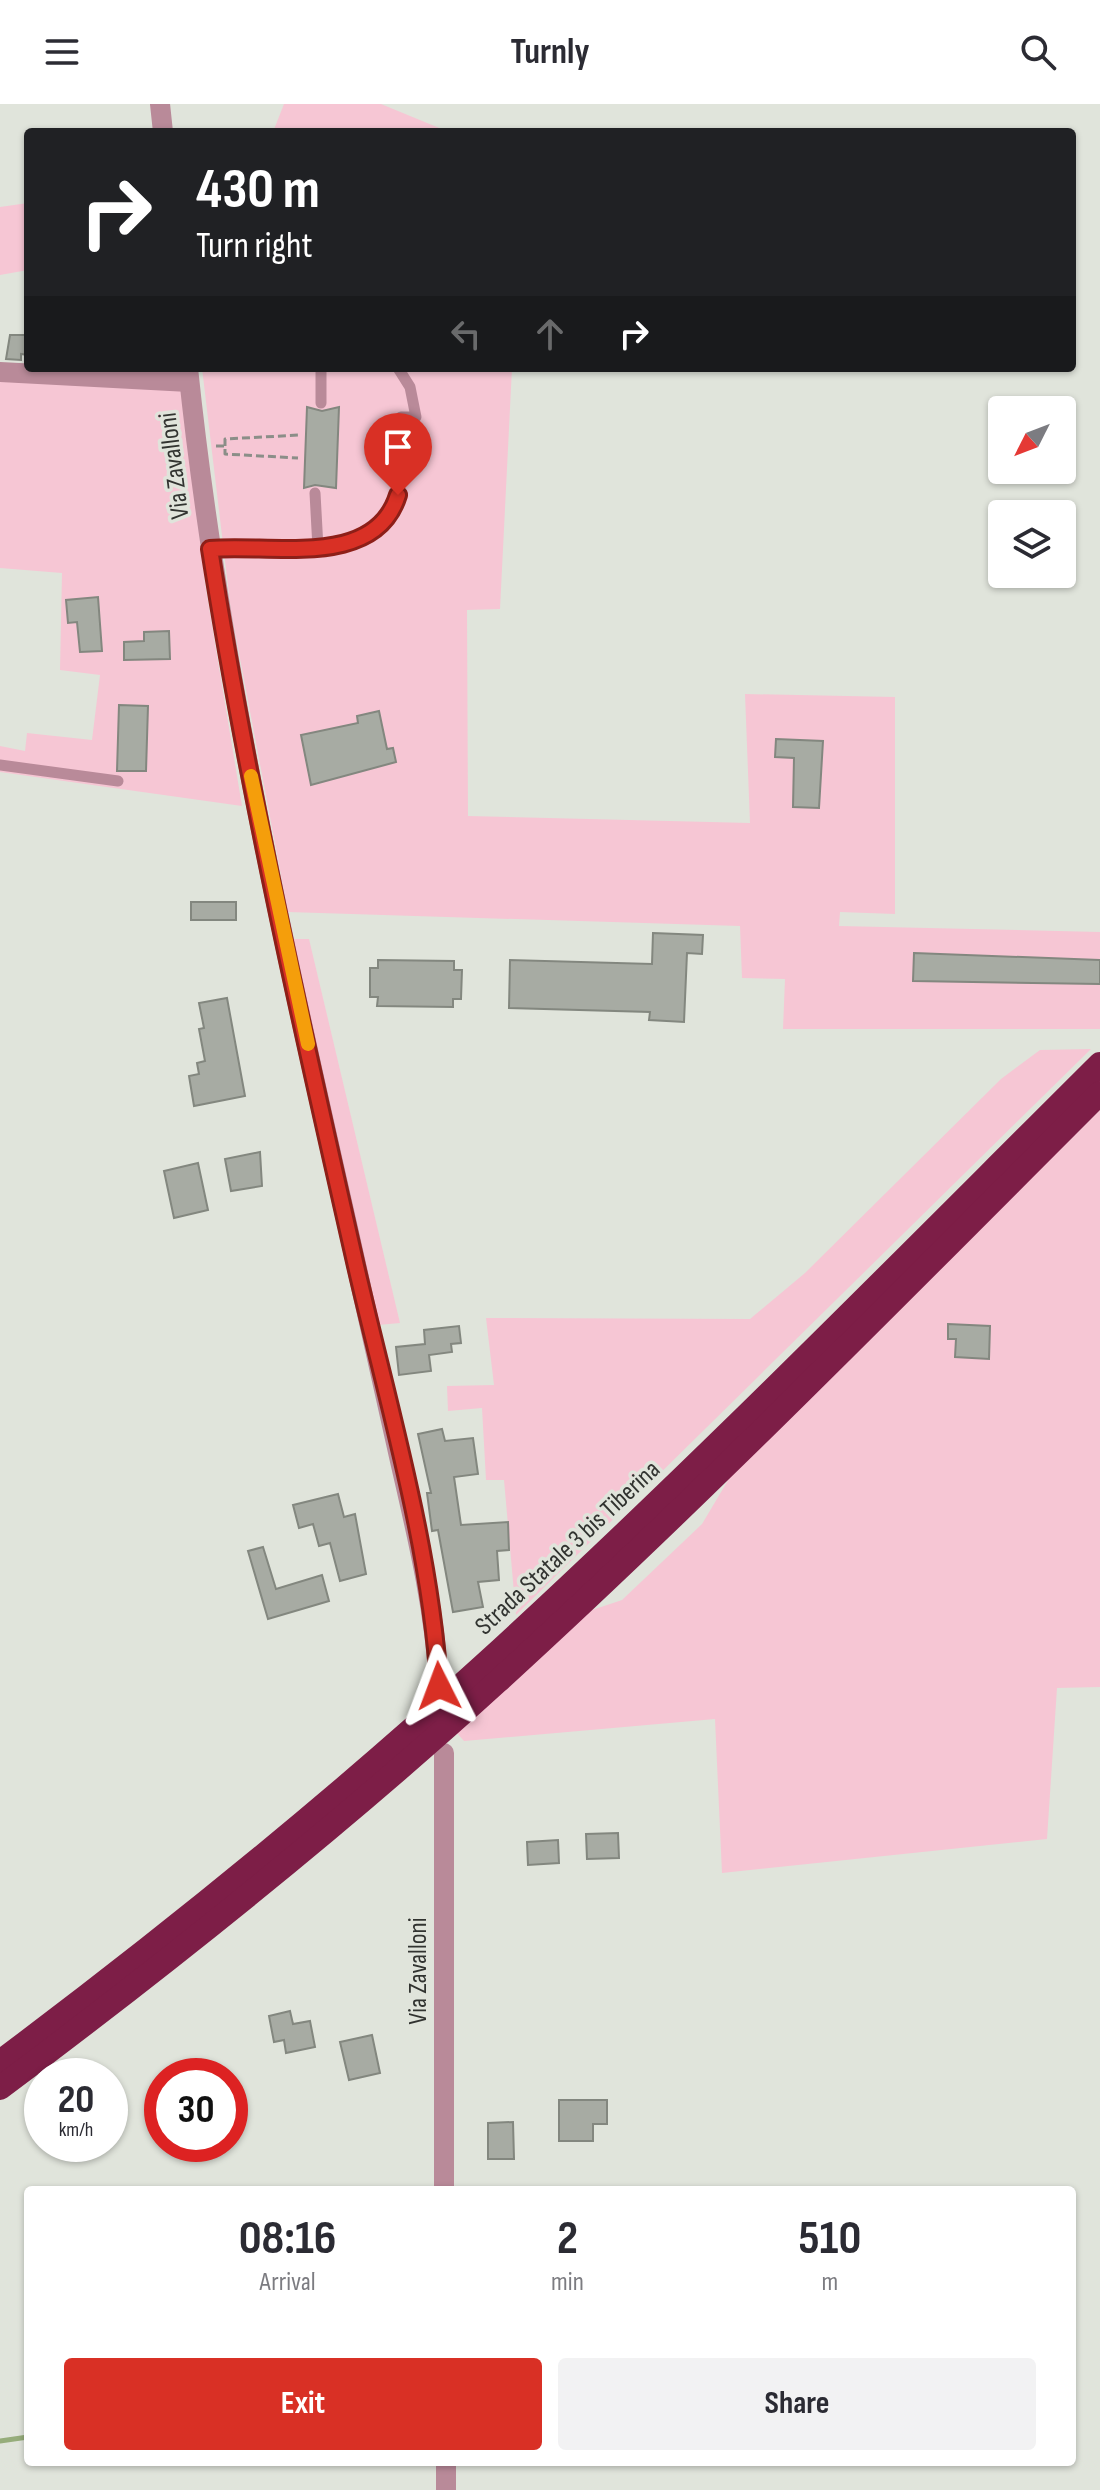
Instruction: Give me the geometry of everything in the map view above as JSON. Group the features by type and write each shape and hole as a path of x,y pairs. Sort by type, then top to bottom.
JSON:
{"highway":[{"name":"Strada Statale 3 bis Tiberina","path":"0,2088 230,1910 496,1683 753,1438 1088,1095 1100,1064"},
{"name":"Strada Statale 3 bis Tiberina","path":"0,2062 217,1893 484,1665 1088,1095"}],"street":[{"path":"160,104 163,128"},
{"path":"0,372 189,375"},
{"name":"Via Zavalloni","path":"189,375 210,549 230,675 320,1103 421,1552 437,1639 439,1686"},
{"name":"Via Zavalloni","path":"444,1753 444,2186"},
{"path":"446,2466 446,2490"}],"lane":[{"path":"321,372 321,403"},
{"path":"401,372 410,387 416,417 401,417"},
{"path":"210,549 318,548 355,542 379,526 394,510 400,481"},
{"path":"315,493 318,548"},
{"path":"0,765 118,781"}],"path":[{"path":"298,458 225,454 225,439 300,435"},
{"path":"196,446 225,446"}],"shaded area":[{"path":"284,104 381,104 439,128 275,128"},
{"path":"24,204 24,271 0,275 0,207"},
{"path":"202,372 512,372 500,609 467,610 468,816 750,823 745,694 895,697 895,914 840,912 839,926 1100,932 1100,1029 783,1029 785,979 742,978 740,926 288,912 231,611"},
{"path":"0,381 182,387 205,583 242,806 0,772 0,746 25,751 27,733 92,740 100,675 60,670 62,573 0,568"},
{"path":"293,939 309,939 400,1323 378,1325"},
{"path":"1091,1049 516,1615 504,1480 486,1480 482,1408 448,1411 447,1386 494,1385 486,1318 750,1319 805,1273 1001,1079 1040,1050"},
{"path":"1100,1110 1100,1687 1057,1688 1047,1839 722,1873 715,1719 464,1741 456,1732 592,1610 622,1600 702,1524 733,1472"}],"building":[{"path":"10,335 24,335 21,360 6,359"},
{"path":"307,407 322,411 339,407 336,488 315,485 304,488"},
{"path":"390,422 411,426 412,474 390,474"},
{"path":"98,597 102,651 80,652 77,622 68,623 66,600"},
{"path":"169,631 170,659 124,660 124,642 144,641 144,632"},
{"path":"119,705 148,706 146,771 117,771"},
{"path":"379,711 387,749 393,748 396,762 311,785 301,735 358,723 357,716"},
{"path":"776,739 823,741 819,808 793,807 794,758 775,757"},
{"path":"191,902 236,902 236,920 191,920"},
{"path":"653,933 703,935 702,954 687,953 684,1022 649,1020 650,1012 509,1008 510,960 652,964"},
{"path":"914,953 1100,960 1100,984 913,981"},
{"path":"378,960 454,961 454,970 462,970 461,999 453,999 453,1007 377,1006 378,997 370,997 370,968 378,968"},
{"path":"227,998 245,1096 194,1106 189,1076 199,1074 197,1063 205,1061 199,1029 204,1028 199,1003"},
{"path":"260,1152 262,1186 231,1191 225,1159"},
{"path":"198,1163 208,1210 174,1218 164,1171"},
{"path":"948,1324 990,1326 989,1359 955,1357 956,1339 948,1339"},
{"path":"459,1326 461,1343 451,1344 452,1352 429,1355 431,1371 399,1375 396,1347 425,1344 424,1330"},
{"path":"442,1429 445,1441 473,1438 478,1474 454,1477 461,1525 508,1522 509,1550 497,1551 499,1580 478,1582 483,1607 453,1612 438,1530 432,1531 427,1493 431,1493 418,1434"},
{"path":"338,1494 344,1517 355,1514 366,1574 340,1581 330,1543 319,1546 313,1524 299,1528 293,1505"},
{"path":"263,1547 276,1589 322,1575 329,1601 268,1619 248,1551"},
{"path":"618,1833 619,1858 587,1859 586,1834"},
{"path":"558,1840 559,1863 528,1865 527,1842"},
{"path":"290,2011 293,2024 310,2021 315,2047 286,2053 284,2040 274,2042 269,2016"},
{"path":"372,2035 380,2073 349,2080 340,2042"},
{"path":"559,2100 607,2100 607,2124 593,2124 593,2141 559,2141"},
{"path":"513,2122 514,2159 488,2159 488,2123"}],"waterway":[{"path":"0,2441 24,2438"}],"slow traffic":[{"path":"251,776 308,1044"}],"route":[{"path":"398,495 394,510 379,526 355,542 318,548 210,549 230,675 323,1119 421,1552 437,1639 439,1686"}]}
